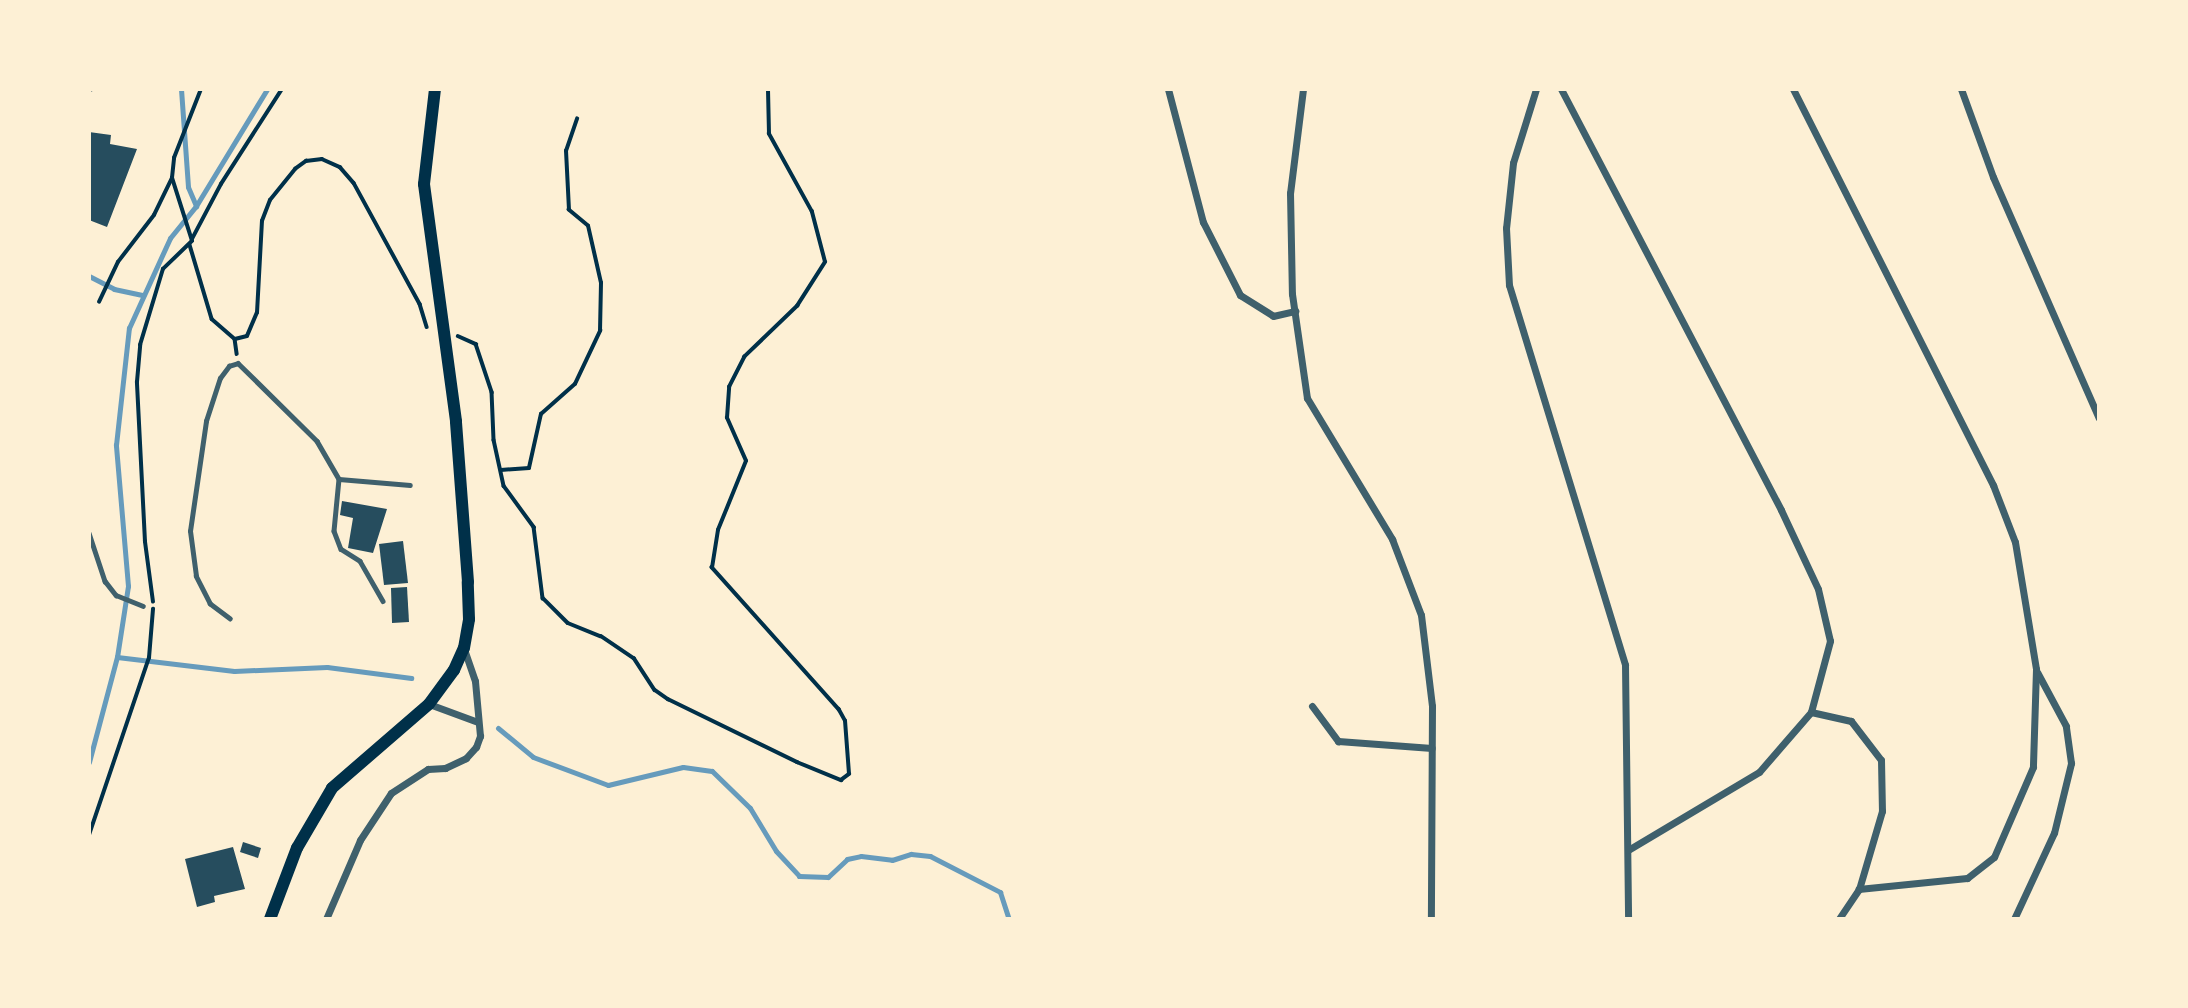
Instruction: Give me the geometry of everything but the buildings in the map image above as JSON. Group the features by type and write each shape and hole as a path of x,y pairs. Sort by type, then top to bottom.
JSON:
{"main road":[{"path":"270,919 297,848 332,788 429,704 454,670 464,648 469,619 468,582 447,332 424,184 435,89"}],"street":[{"path":"1168,89 1203,222 1240,295 1273,316 1295,311"},
{"path":"1303,89 1290,193 1295,311 1307,398 1392,539 1421,615 1432,706 1432,919"},
{"path":"1536,89 1514,163 1509,197 1509,285 1625,665 1628,919"},
{"path":"1562,89 1696,344 1818,589 1829,641 1811,712 1759,772 1628,850"},
{"path":"1793,89 1993,485 2015,542 2036,669 2033,767 1994,857 1967,878 1859,889"},
{"path":"1961,89 1993,177 2099,418"},
{"path":"326,919 360,840 391,793 428,769 445,768 466,758 480,736 475,681 464,648"},
{"path":"2014,919 2054,833 2071,763 2066,726 2036,669"},
{"path":"429,704 478,723"},
{"path":"1312,706 1338,741 1432,748"},
{"path":"1811,712 1851,722 1881,760 1882,811 1859,889 1839,919"}],"lane":[{"path":"230,618 210,604 196,576 190,531 206,421 229,366 238,363 299,420 339,479 334,531 341,549 360,561 383,601"},
{"path":"339,479 410,485"},
{"path":"89,533 110,588 116,596 143,606"}],"path":[{"path":"99,302 118,262 154,215 172,177 174,158 201,89"},
{"path":"89,835 149,658 155,628 145,542 137,382 140,345 163,269 191,243 221,184 282,89"},
{"path":"447,332 476,344 492,391 504,486 534,527 542,598 568,623 601,636 634,658 654,690 668,699 797,762 841,780 849,774 845,721 839,710 712,568 718,530 746,461 727,418 729,387 744,357 792,312 825,262 812,212 769,134 768,89"},
{"path":"501,470 529,468 541,414 575,384 600,331 601,283 588,226 569,210 566,151 577,119"},
{"path":"172,177 190,225 191,243 212,319 235,339 247,336 257,313 262,221 270,200 295,169 306,161 322,159 340,167 354,183 415,294 430,334"}],"waterway":[{"path":"181,89 188,187 196,206"},
{"path":"89,762 117,657 128,586 116,445 129,328 170,238 196,206 267,89"},
{"path":"89,276 114,289 143,295"},
{"path":"117,657 234,671 327,667 411,678"},
{"path":"498,728 533,757 608,785 683,767 712,771 750,808 776,851 799,876 828,877 847,859 861,856 892,860 911,854 930,856 1000,892 1009,919"}]}
